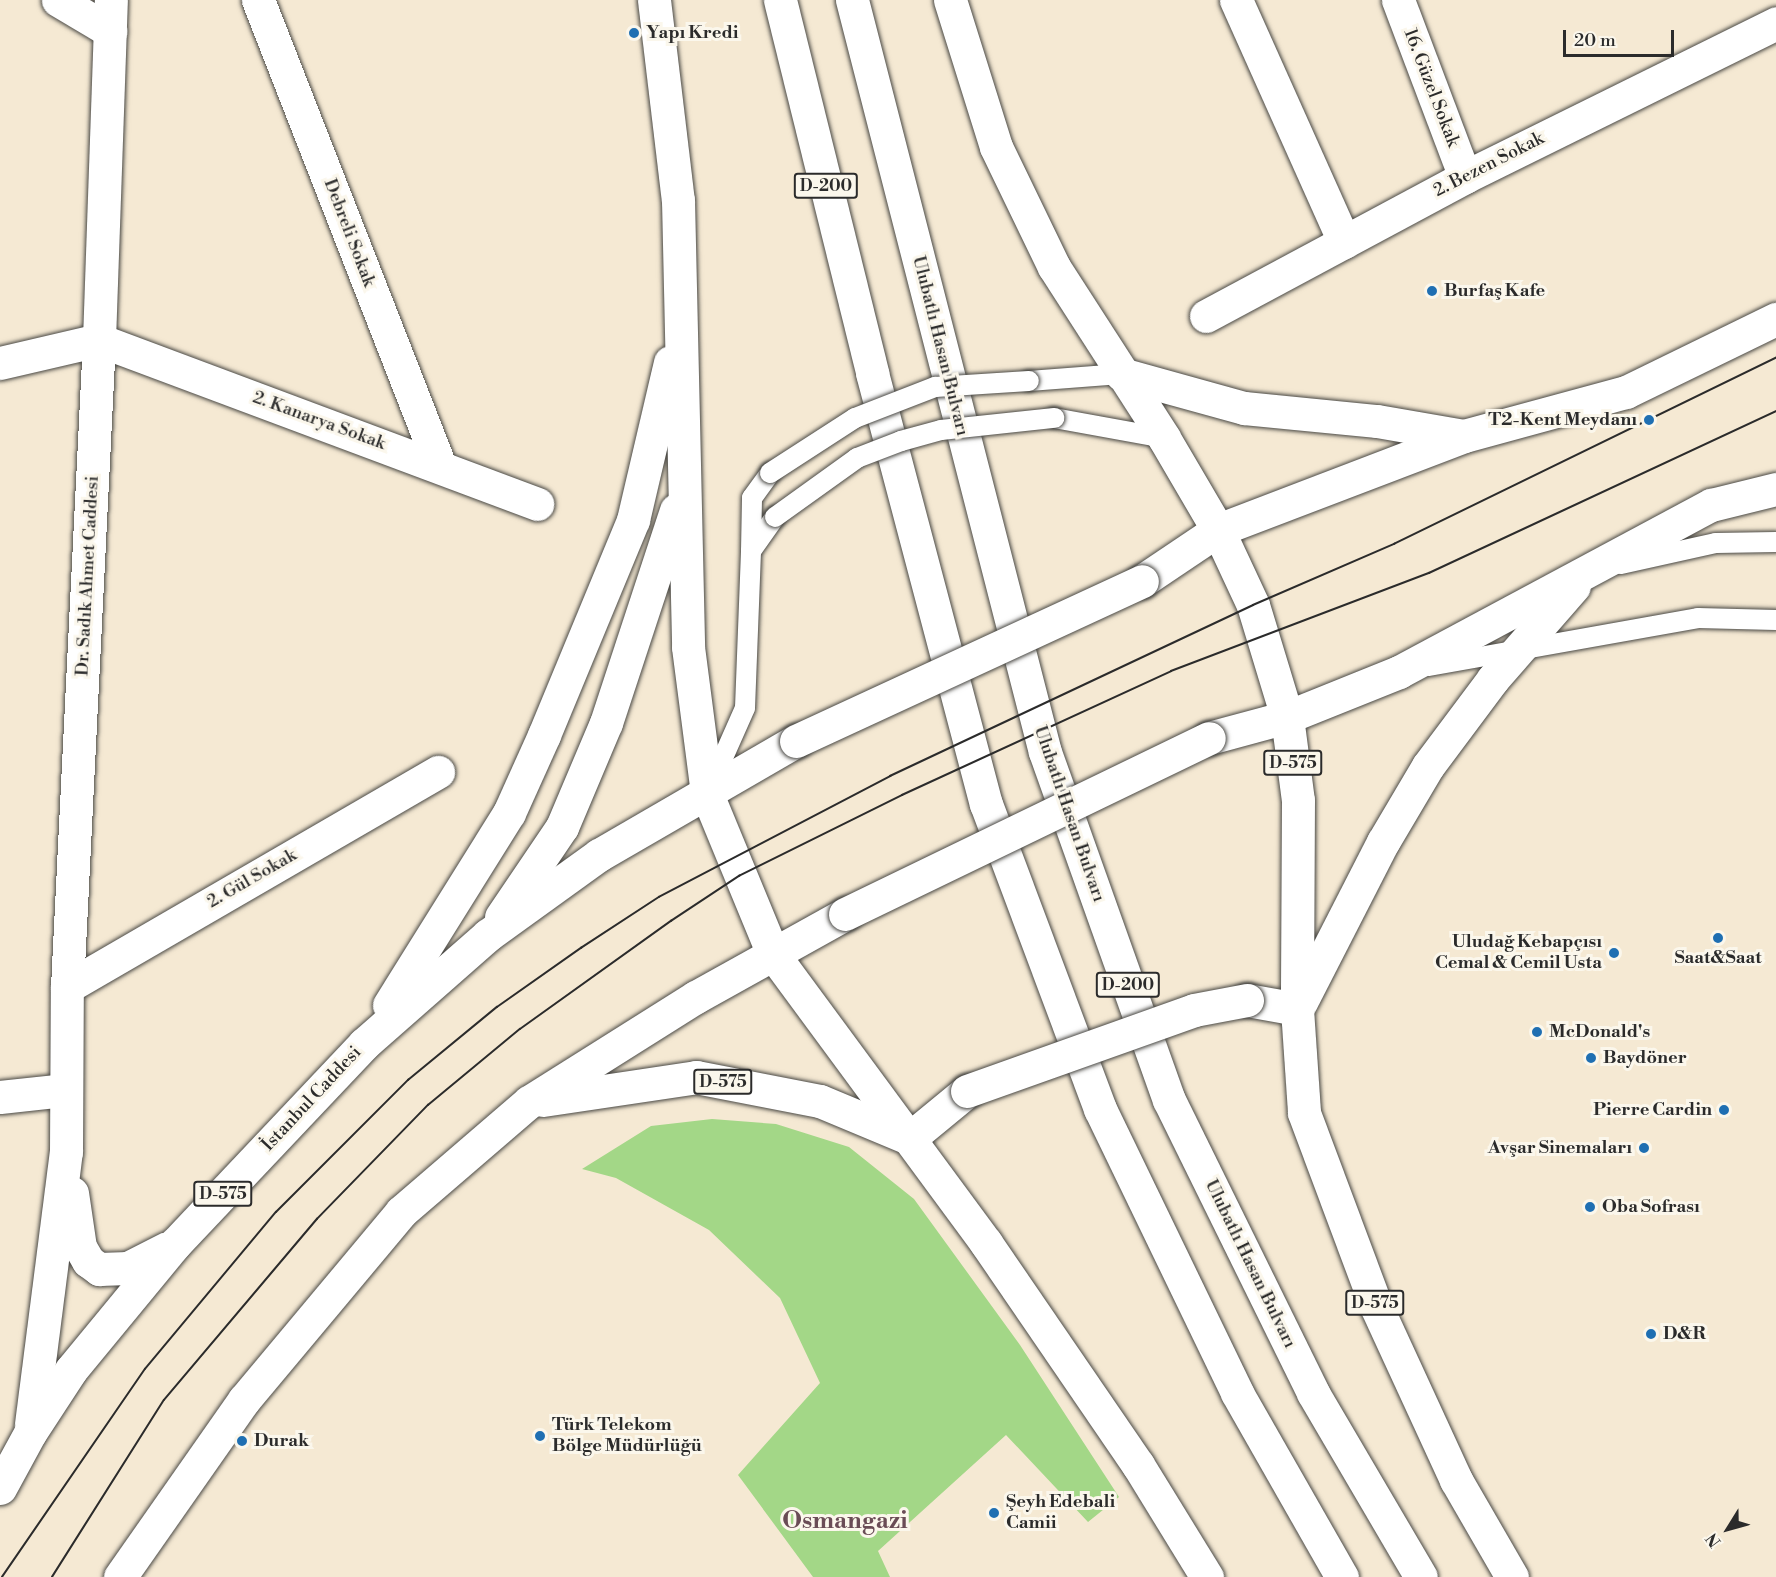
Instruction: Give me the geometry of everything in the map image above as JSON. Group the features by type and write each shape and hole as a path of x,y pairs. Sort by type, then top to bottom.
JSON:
{"main road":[{"path":"58,0 110,16"},
{"name":"Debreli Sokak","path":"258,0 440,466"},
{"path":"654,0 678,200 683,307 683,491 688,646 707,794 772,954 910,1138 1138,1465 1207,1577"},
{"name":"D-200","path":"780,0 872,373 986,804 1100,1108 1237,1393 1342,1577"},
{"name":"Ulubatlı Hasan Bulvarı","path":"852,0 1045,752 1169,1100 1313,1393 1421,1577"},
{"path":"950,0 996,147 1054,267 1164,438 1218,530"},
{"path":"1236,0 1344,242"},
{"name":"16. Güzel Sokak","path":"1398,0 1465,177"},
{"name":"Dr. Sadık Ahmet Caddesi","path":"66,1152 64,1090 67,987 99,340 110,16"},
{"name":"2. Bezen Sokak","path":"1206,316 1465,177 1776,23"},
{"path":"1729,339 1776,301"},
{"path":"364,1044 509,813 544,735 633,520 683,307"},
{"path":"1729,339 1776,319"},
{"name":"İstanbul Caddesi","path":"0,1488 30,1433 71,1370 175,1244 364,1044 488,935 599,855 796,741 1142,581 1218,530 1464,436 1626,392 1729,339"},
{"path":"0,363 99,340"},
{"name":"2. Kanarya Sokak","path":"99,340 537,504"},
{"path":"1121,374 1244,408 1377,421 1464,436"},
{"path":"120,1577 244,1400 322,1303 401,1212 529,1102 772,954 845,914 1209,738 1287,717 1399,672 1711,505 1776,489"},
{"path":"488,935 562,827 606,723 683,491"},
{"name":"D-575","path":"1218,530 1253,605 1287,717 1298,800 1298,1009 1304,1113 1376,1306 1456,1480 1512,1577"},
{"path":"910,1138 968,1091 1194,1010 1247,999 1298,1009 1383,842 1428,766 1455,727 1586,572"},
{"name":"2. Gül Sokak","path":"67,987 438,772"},
{"name":"D-575","path":"529,1102 696,1077 820,1101 910,1138"},
{"path":"0,1098 64,1090"},
{"path":"66,1152 80,1247 88,1262 99,1269 128,1269 175,1244"},
{"path":"30,1433 66,1152"}],"lane":[{"path":"707,794 745,708 752,498 770,473 855,418 935,387 1121,374"},
{"path":"751,551 775,517 857,458 901,441 941,430 1054,418 1164,438"},
{"path":"1586,572 1716,543 1776,542"},
{"path":"1399,672 1698,618 1776,620"}],"green space":[{"path":"712,1119 776,1124 849,1147 914,1199 1020,1345 1119,1497 1088,1522 1006,1435 878,1551 890,1577 813,1577 738,1475 820,1383 780,1298 709,1230 616,1178 582,1169 651,1126"}],"tram line":[{"path":"2,1577 145,1369 276,1212 408,1080 497,1007 581,948 659,897 890,776 1253,605 1394,544 1776,358"},
{"path":"52,1577 164,1400 317,1219 428,1105 520,1029 671,921 739,876 902,795 1171,671 1429,573 1776,411"}],"place":[{"name":"Yapı Kredi","path":"634,33"},
{"name":"Burfaş Kafe","path":"1432,291"},
{"name":"T2-Kent Meydanı","path":"1649,420"},
{"name":"Saat&Saat","path":"1718,938"},
{"name":"Uludağ Kebapçısı Cemal & Cemil Usta","path":"1614,953"},
{"name":"McDonald's","path":"1537,1032"},
{"name":"Baydöner","path":"1591,1058"},
{"name":"Pierre Cardin","path":"1724,1110"},
{"name":"Avşar Sinemaları","path":"1644,1148"},
{"name":"Oba Sofrası","path":"1590,1207"},
{"name":"D&R","path":"1651,1334"},
{"name":"Türk Telekom Bölge Müdürlüğü","path":"540,1436"},
{"name":"Durak","path":"242,1441"},
{"name":"Şeyh Edebali Camii","path":"994,1513"}],"district":[{"name":"Osmangazi","path":"845,1522"}]}
